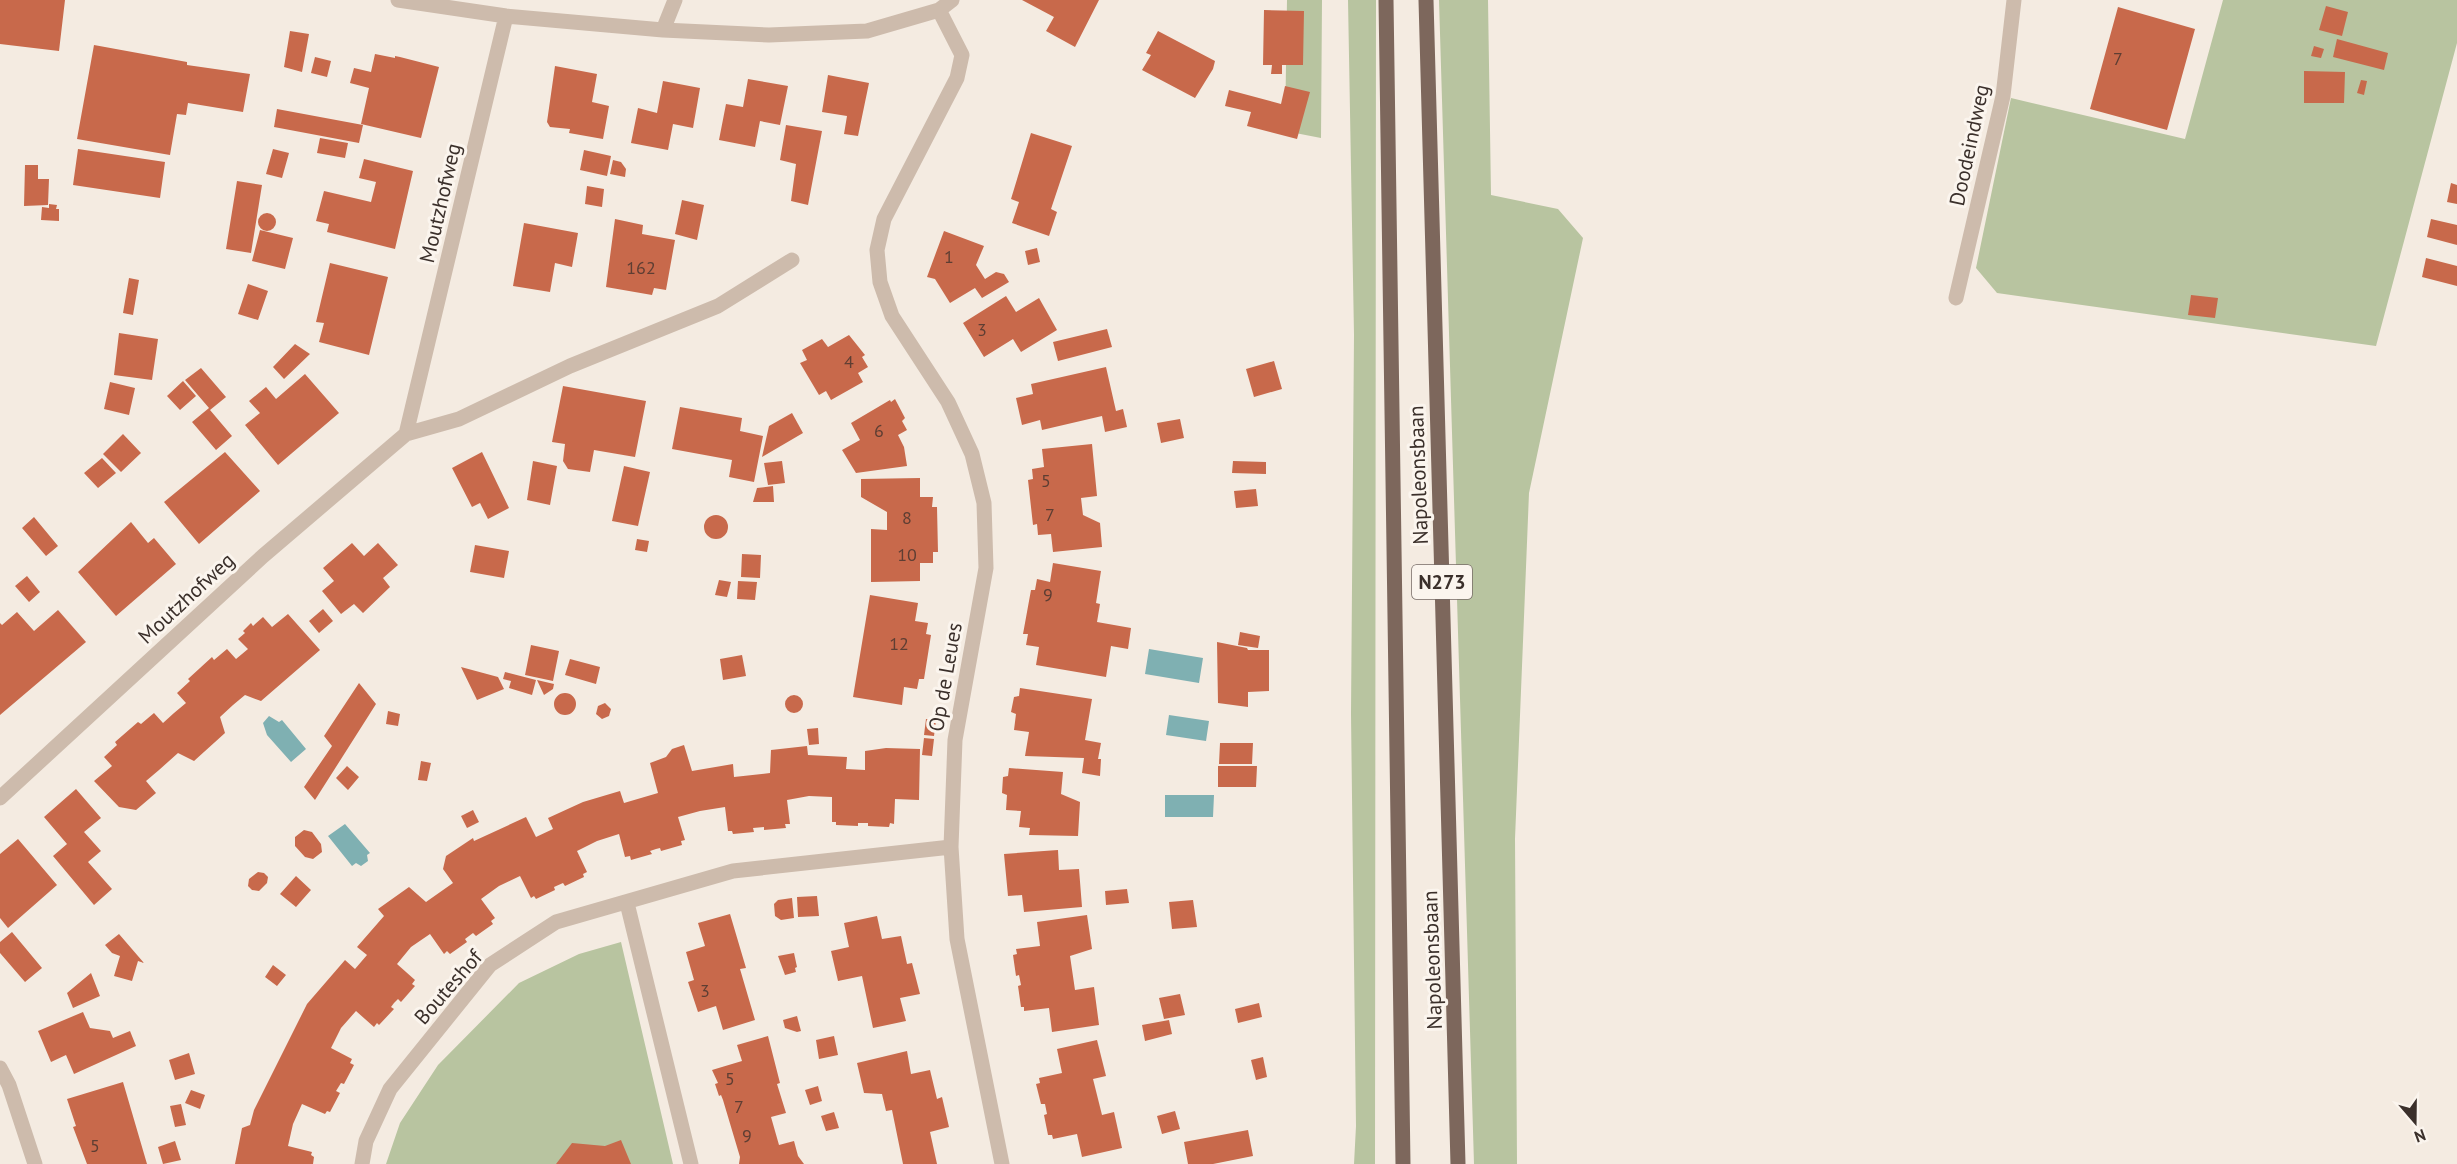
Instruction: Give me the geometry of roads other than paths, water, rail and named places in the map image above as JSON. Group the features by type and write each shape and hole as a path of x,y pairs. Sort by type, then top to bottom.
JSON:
{"main road":[{"name":"Napoleonsbaan","path":"1386,0 1403,1164"},
{"name":"Napoleonsbaan","path":"1426,0 1458,1164"}],"street":[{"path":"398,0 506,16 663,30 769,35 867,31 939,10 952,0"},
{"path":"663,30 675,0"},
{"name":"Doodeindweg","path":"1956,298 2003,96 2014,0"},
{"name":"Op de Leues","path":"939,10 962,55 957,78 884,219 878,250 880,282 892,316 948,402 972,454 984,502 986,568 955,740 951,847 957,939 1002,1164"},
{"name":"Moutzhofweg","path":"406,434 506,16"},
{"name":"Moutzhofweg","path":"0,798 263,556 406,434 459,419 570,366 718,306 792,260"},
{"name":"Bouteshof","path":"362,1164 366,1141 390,1089 490,965 556,922 733,871 951,847"},
{"path":"627,903 691,1164"},
{"path":"0,1068 9,1085 35,1164"}],"water":[{"path":"1149,649 1203,658 1199,683 1145,674"},
{"path":"1169,715 1209,721 1206,741 1166,735"},
{"path":"269,716 279,722 282,720 306,749 291,762 267,735 263,723"},
{"path":"1165,795 1214,795 1213,817 1165,817"},
{"path":"345,824 370,853 367,855 368,861 361,866 356,863 352,866 328,836"}]}
